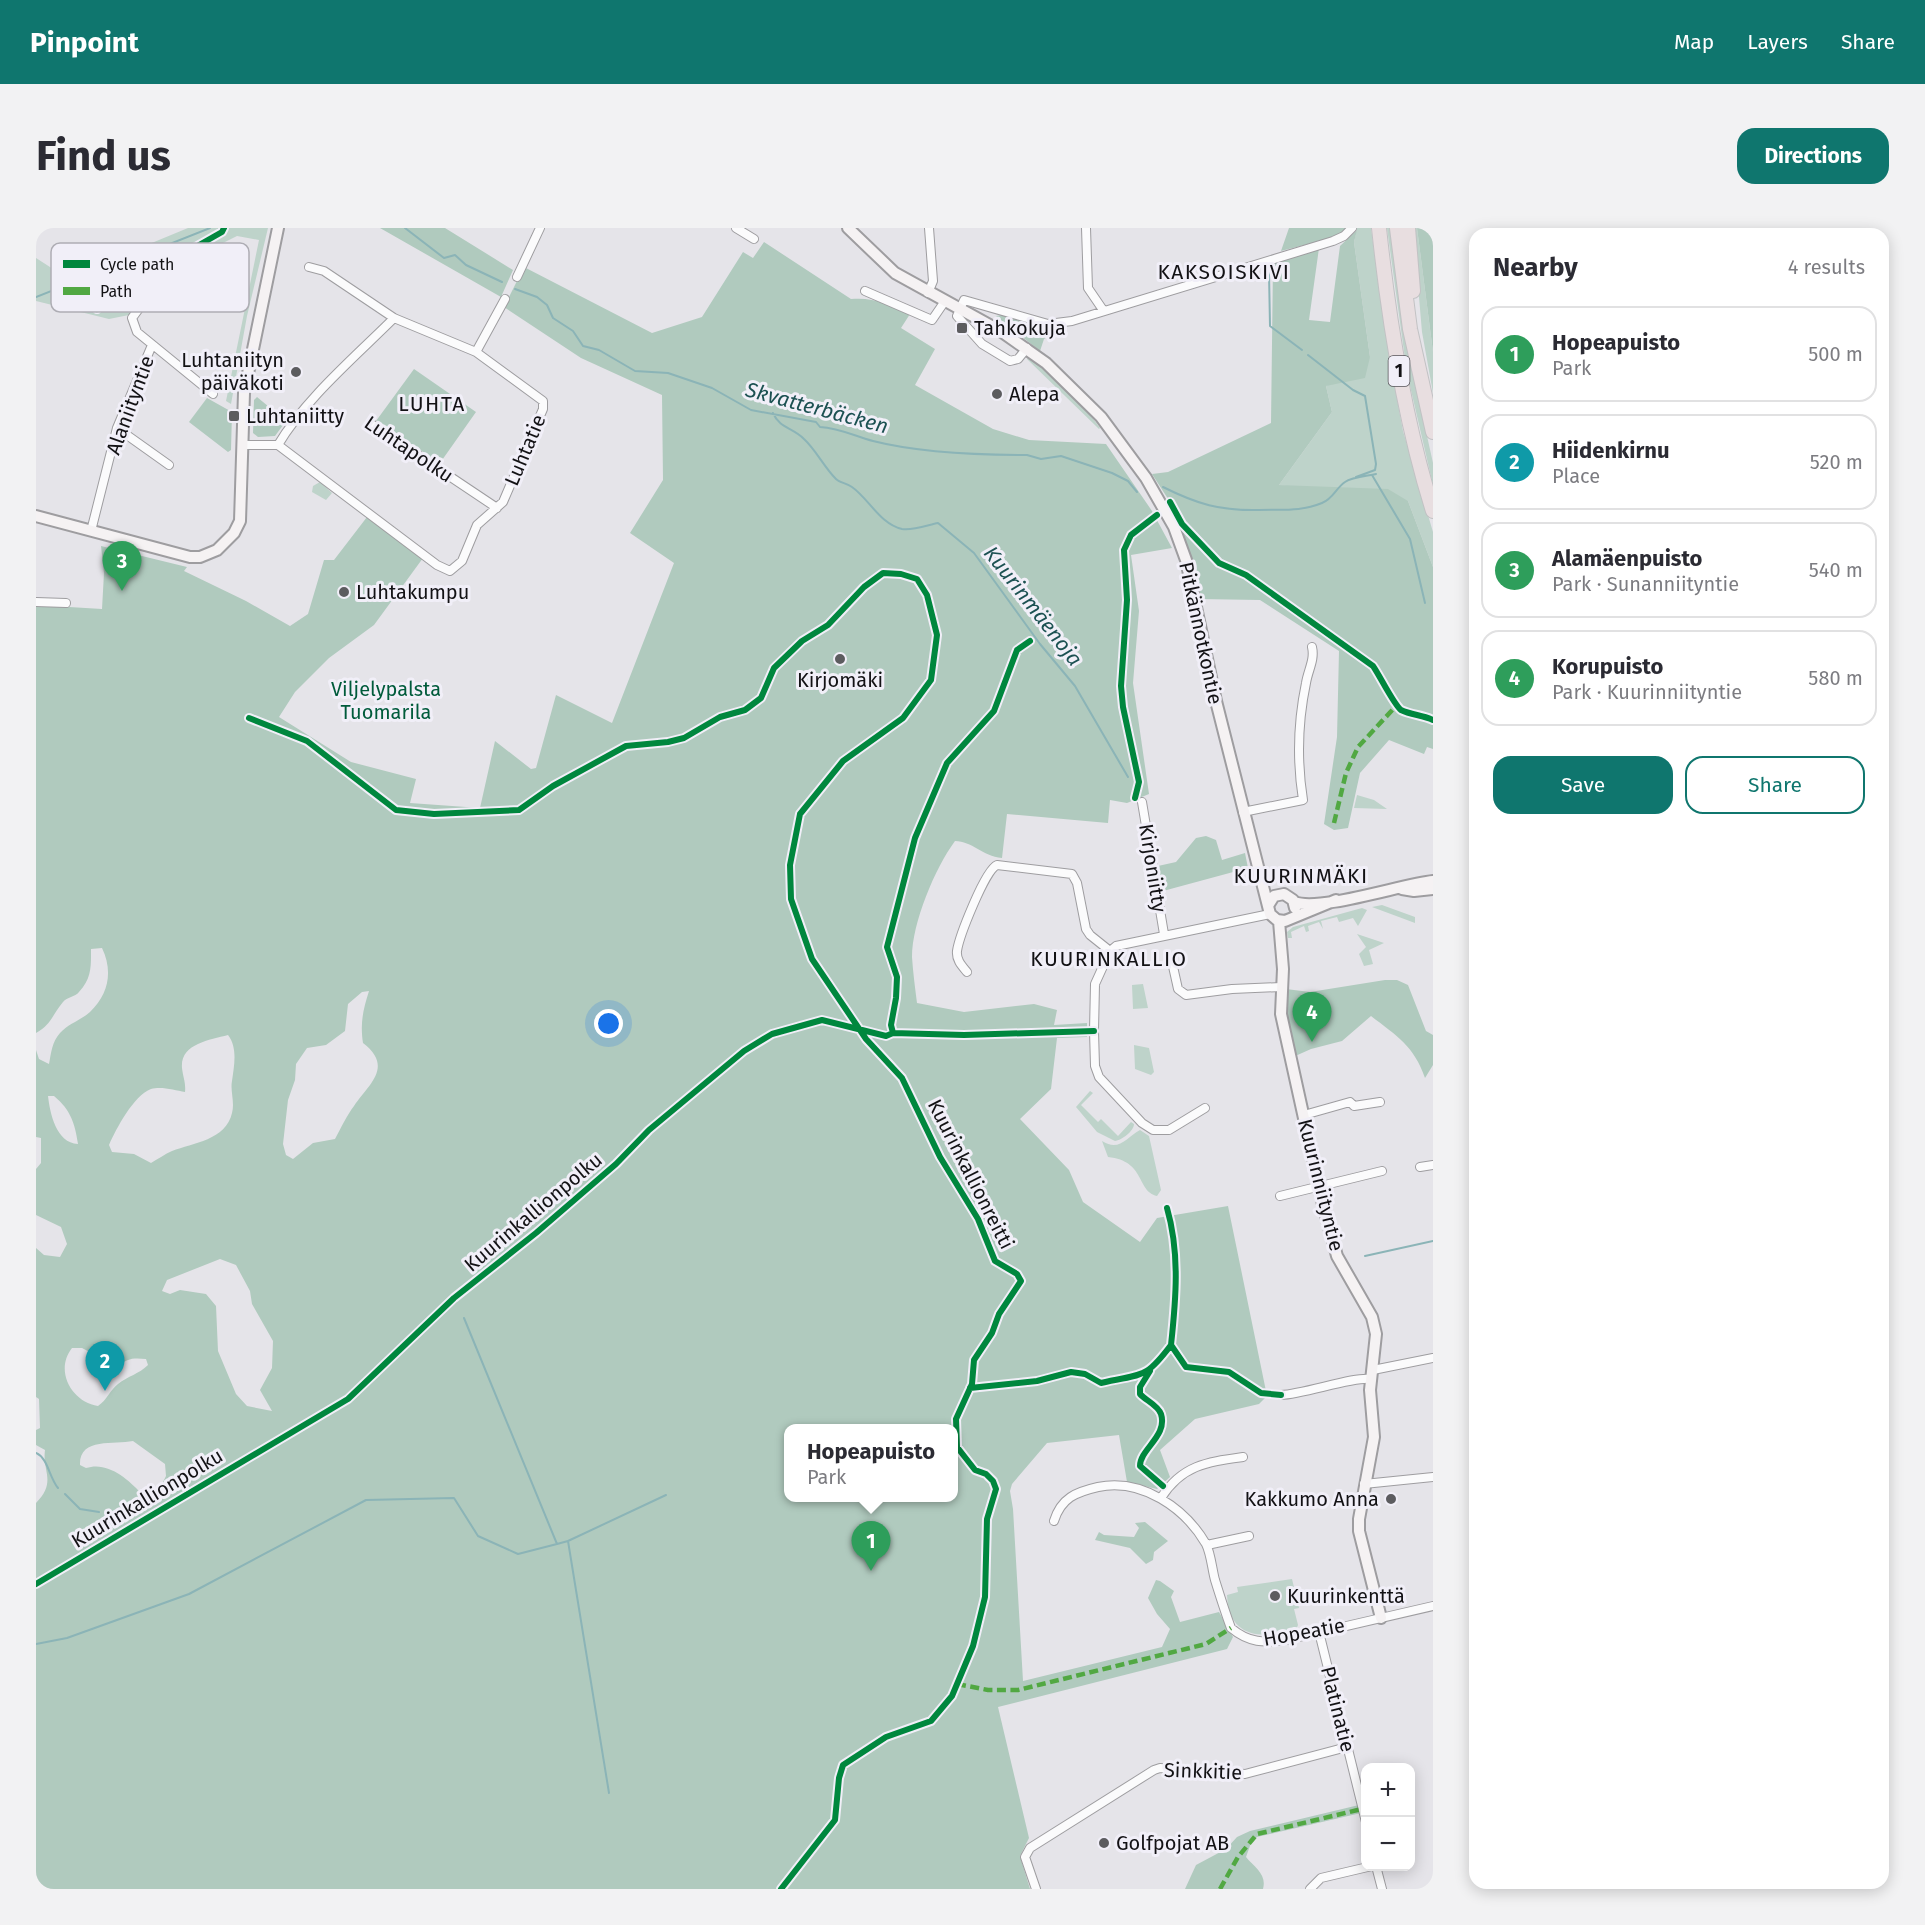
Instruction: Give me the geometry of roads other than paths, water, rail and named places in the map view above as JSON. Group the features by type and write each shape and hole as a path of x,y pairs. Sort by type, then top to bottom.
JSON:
{"highway":[{"name":"1","path":"1379,228 1395,354 1411,428 1433,511"},
{"name":"1","path":"1397,228 1410,329 1433,432"},
{"path":"1408,228 1421,380"}],"street":[{"path":"36,516 177,556 206,555 226,543 240,521 244,393 278,228"},
{"path":"517,277 540,228"},
{"path":"736,228 754,239"},
{"name":"Pitkännotkontie","path":"848,228 895,273 1027,348 1077,392 1117,436 1142,470 1174,527 1186,560 1243,812 1269,909"},
{"path":"928,292 933,281 929,228"},
{"path":"1086,228 1088,288 1103,310"},
{"path":"1027,348 1015,361 998,356 982,344 957,316 959,308 967,299 1048,324 1072,321 1333,241 1344,236 1352,228"},
{"name":"Luhtatie","path":"278,445 445,571 455,570 462,561 477,525 503,502 543,409 543,401 476,352 394,318 324,271 309,267"},
{"path":"865,291 932,320 945,301"},
{"path":"476,352 505,299"},
{"path":"134,312 132,318 136,332 152,345"},
{"path":"242,445 278,445 287,430 322,391 394,318"},
{"name":"Alaniityntie","path":"91,531 117,428 152,345 213,394"},
{"name":"Luhtapolku","path":"373,425 497,508"},
{"path":"117,428 169,465"},
{"path":"36,602 66,603"},
{"path":"1243,812 1303,800 1298,754 1306,683 1314,655 1312,646"},
{"name":"Kirjoniitty","path":"1142,802 1164,934"},
{"name":"Pitkännotkontie","path":"1256,862 1279,894"},
{"path":"967,972 958,958 959,943 986,875 992,867 997,865 1072,874 1077,883 1086,929 1110,951"},
{"path":"1294,902 1307,904 1336,900 1433,881"},
{"path":"1401,889 1414,891 1433,889"},
{"path":"1205,1108 1168,1130 1153,1131 1142,1123 1099,1077 1095,1066 1095,984 1110,951 1122,944 1269,909 1279,894 1289,896 1294,902 1295,912 1285,920"},
{"path":"1285,920 1336,900"},
{"path":"1269,909 1285,920"},
{"name":"Kuurinniityntie","path":"1285,920 1281,987 1284,1032 1337,1256 1374,1323 1377,1344 1372,1375 1374,1437 1364,1484 1359,1531 1381,1618"},
{"path":"1172,963 1178,989 1186,995 1232,989 1281,987"},
{"path":"1304,1115 1350,1102 1354,1106 1380,1102"},
{"path":"1420,1167 1433,1165"},
{"path":"1280,1196 1382,1171"},
{"path":"1281,1395 1316,1391 1433,1358"},
{"path":"1161,1498 1171,1482 1194,1466 1243,1457"},
{"path":"1364,1484 1433,1477"},
{"path":"1054,1521 1058,1510 1069,1496 1102,1486 1128,1488 1161,1498 1183,1515 1207,1545 1249,1536"},
{"name":"Hopeatie","path":"1207,1545 1231,1628 1252,1641 1267,1643 1433,1606"},
{"name":"Platinatie","path":"1319,1632 1364,1817"},
{"name":"Sinkkitie","path":"1036,1889 1024,1857 1030,1848 1154,1770 1161,1768 1245,1774 1347,1747"},
{"path":"1310,1889 1321,1878 1361,1869"},
{"path":"1376,1871 1382,1889"}],"waterway":[{"name":"Skvatterbäcken","path":"172,243 210,228"},
{"name":"Skvatterbäcken","path":"405,228 444,258 455,255 466,265 502,282"},
{"path":"1288,265 1269,273 1270,326 1302,350"},
{"name":"Skvatterbäcken","path":"515,289 537,297 547,305 553,318 573,331 583,346 599,350 635,371 668,373 712,388 751,410 816,422 820,427 873,441 930,451 1027,455 1041,459 1061,456 1112,473 1128,481 1137,492"},
{"name":"Skvatterbäcken","path":"36,297 51,291"},
{"path":"1308,355 1353,390 1365,396 1376,464 1375,470 1356,477"},
{"name":"Kuurinmäenoja","path":"773,413 779,422 808,443 836,479 858,492 887,522 902,529 915,529 938,523 974,553 1040,644 1075,686 1128,777"},
{"name":"Skvatterbäcken","path":"1163,487 1187,498 1220,508 1291,510 1322,503 1348,480 1376,474"},
{"path":"1372,475 1410,539 1425,603"},
{"path":"1365,1256 1433,1241"},
{"path":"464,1318 557,1544 568,1541 609,1793"},
{"path":"36,1453 46,1463 58,1488"},
{"path":"65,1494 80,1509 99,1512"},
{"path":"568,1541 666,1495"},
{"path":"36,1644 67,1638 189,1594 366,1500 454,1498 478,1536 518,1554 557,1544"}],"place":[{"name":"Tahkokuja","path":"962,328"},
{"name":"Luhtaniityn päiväkoti","path":"296,372"},
{"name":"Alepa","path":"997,394"},
{"name":"Luhtaniitty","path":"234,416"},
{"name":"Alamäenpuisto","path":"122,591"},
{"name":"Luhtakumpu","path":"344,592"},
{"name":"Kirjomäki","path":"840,659"},
{"name":"Korupuisto","path":"1312,1042"},
{"name":"Hiidenkirnu","path":"105,1391"},
{"name":"Kakkumo Anna","path":"1391,1499"},
{"name":"Hopeapuisto","path":"871,1571"},
{"name":"Kuurinkenttä","path":"1275,1596"},
{"name":"Golfpojat AB","path":"1104,1843"}],"district":[{"name":"KAKSOISKIVI","path":"1224,272"},
{"name":"LUHTA","path":"432,404"},
{"name":"KUURINMÄKI","path":"1301,876"},
{"name":"KUURINKALLIO","path":"1109,959"}],"park label":[{"name":"Viljelypalsta Tuomarila","path":"386,700"}]}
